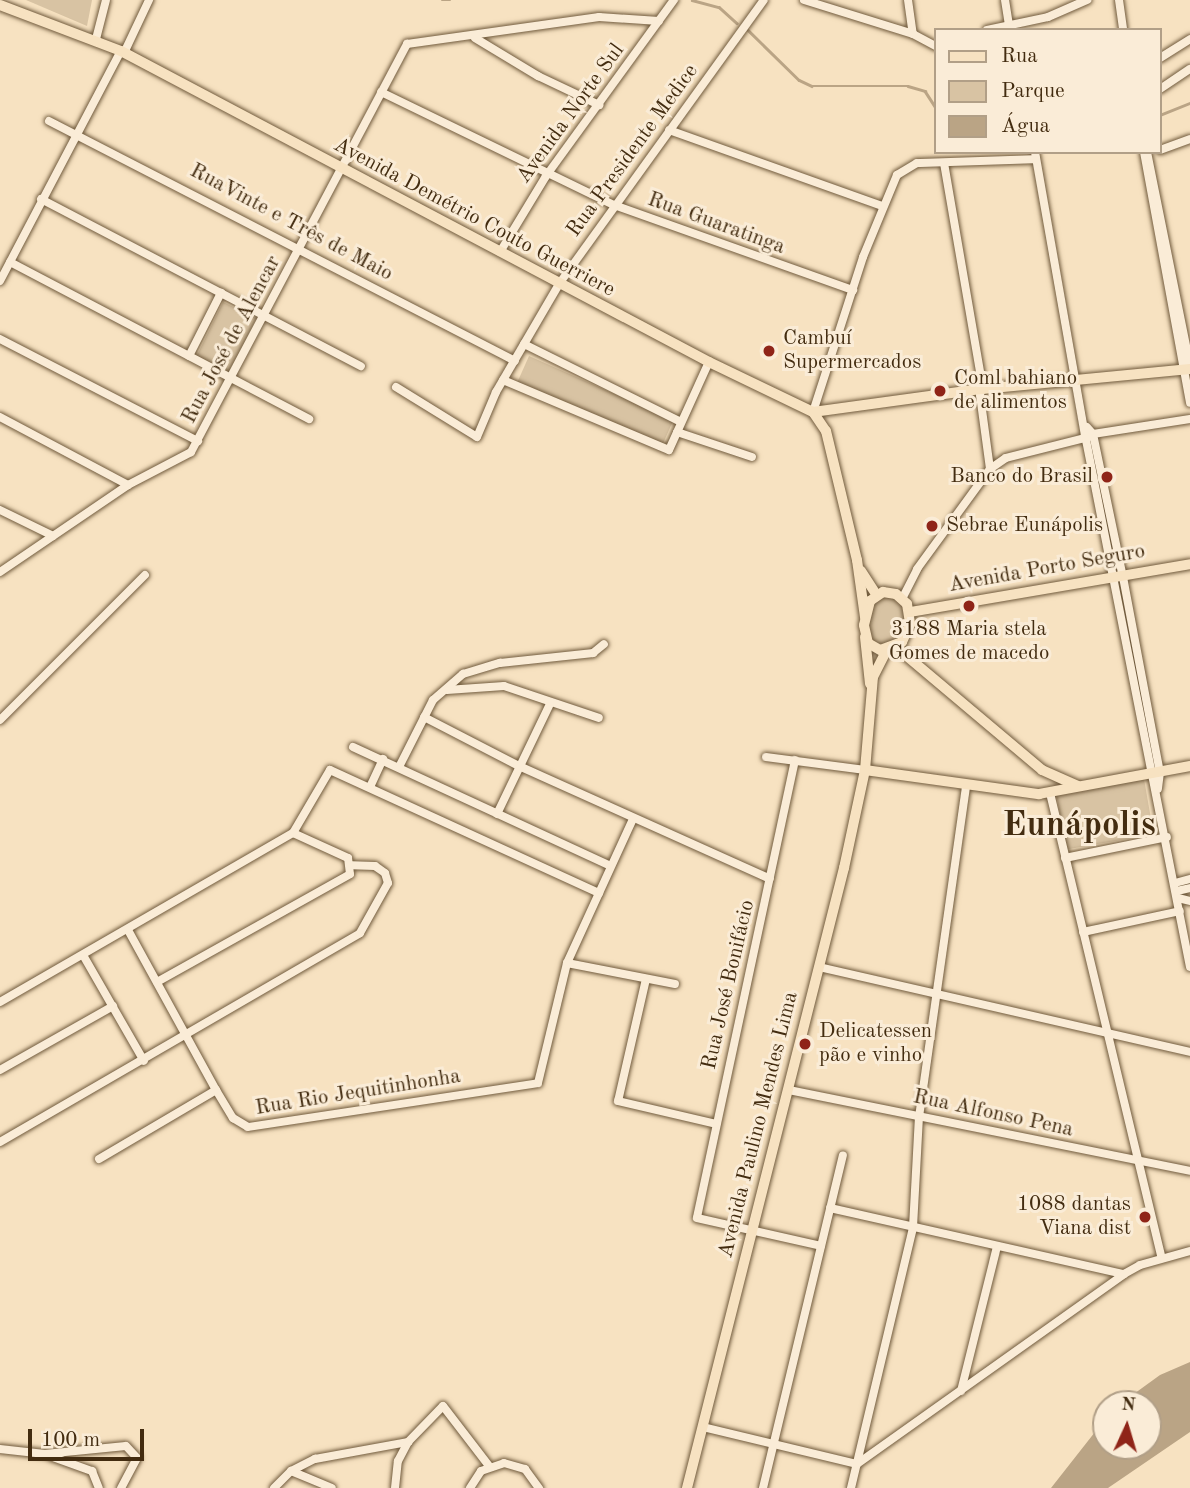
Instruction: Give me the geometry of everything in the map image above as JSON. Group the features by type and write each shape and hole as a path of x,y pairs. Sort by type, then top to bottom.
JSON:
{"main road":[{"name":"Avenida Demétrio Couto Guerriere","path":"0,5 96,39 122,52 559,284 709,362 813,412"},
{"path":"872,688 857,561 826,431 813,412 982,389 1188,369"},
{"path":"857,561 876,594"},
{"name":"Avenida Porto Seguro","path":"910,612 1190,564"},
{"path":"872,688 892,648 908,632 910,612 902,599 891,593 876,594"},
{"path":"865,617 876,594"},
{"path":"865,635 872,647 892,648 1042,770 1081,786"},
{"name":"Avenida Paulino Mendes Lima","path":"687,1488 789,1090 865,770 872,688"},
{"path":"865,770 966,785 1050,793 1190,766"},
{"path":"1042,770 1050,793"}],"street":[{"path":"96,39 106,0"},
{"path":"0,281 149,0"},
{"name":"Avenida Norte Sul","path":"500,252 546,176 674,0"},
{"name":"Rua Presidente Medice","path":"396,387 477,438 503,380 559,284 764,0"},
{"path":"804,0 913,34 934,45"},
{"path":"908,0 913,34"},
{"path":"1005,0 1009,27 1048,17 1087,0"},
{"path":"1119,0 1123,28"},
{"path":"475,37 592,18 659,21"},
{"path":"475,37 538,76 598,105"},
{"name":"Rua José de Alencar","path":"0,572 128,485 191,452 265,317 407,44 475,37"},
{"path":"1162,57 1190,39"},
{"path":"1162,88 1190,69"},
{"name":"Rua Guaratinga","path":"381,92 546,176 614,205 853,290"},
{"name":"RuaVinte e Três de Maio","path":"49,121 515,361"},
{"path":"669,130 883,206"},
{"path":"1162,149 1190,139"},
{"path":"1150,154 1162,244 1188,369 1190,403"},
{"path":"813,412 883,206 902,170 917,163 1036,155 1190,967"},
{"path":"944,163 982,389 990,469"},
{"path":"41,200 361,366"},
{"path":"10,262 309,419"},
{"path":"190,356 221,293"},
{"path":"0,338 198,441"},
{"path":"524,344 681,422"},
{"path":"503,380 669,450 709,362"},
{"path":"0,417 128,485"},
{"path":"902,599 917,569 990,469 1006,458 1088,434 1190,419"},
{"path":"677,432 751,457"},
{"path":"0,510 53,536"},
{"path":"0,720 145,575"},
{"path":"399,767 433,701 463,674 485,666 593,653 604,645"},
{"path":"447,690 504,686 599,718"},
{"path":"497,814 551,702"},
{"path":"424,717 519,766 771,879"},
{"path":"353,747 610,866"},
{"path":"766,757 865,770"},
{"path":"370,787 383,759"},
{"name":"Rua José Bonifácio","path":"752,1230 697,1218 795,760"},
{"path":"0,1002 293,833 330,770 599,893"},
{"path":"852,1488 913,1227 919,1117 966,785"},
{"path":"1050,793 1162,1258"},
{"path":"633,819 567,963 675,984"},
{"path":"157,982 350,874 352,865 348,858 293,833"},
{"path":"1065,858 1167,837"},
{"path":"0,1142 186,1037 360,933 388,883 385,873 375,866 352,865"},
{"path":"1176,891 1190,879"},
{"path":"1176,891 1190,888"},
{"path":"1176,891 1190,901"},
{"path":"1083,932 1180,911"},
{"name":"Rua Rio Jequitinhonha","path":"128,930 233,1118 256,1129 538,1083 567,963"},
{"path":"83,955 144,1061"},
{"path":"819,967 1190,1052"},
{"path":"646,979 618,1101 716,1124"},
{"path":"0,1070 113,1006"},
{"path":"99,1159 216,1090"},
{"name":"Rua Alfonso Pena","path":"789,1090 1190,1171"},
{"path":"763,1488 843,1156"},
{"path":"830,1208 1124,1275"},
{"path":"752,1230 821,1246"},
{"path":"961,1391 998,1247"},
{"path":"703,1427 858,1464 1124,1275 1162,1258 1190,1251"},
{"path":"395,1488 398,1461 408,1441 440,1408 447,1406 489,1466"},
{"path":"274,1488 291,1471 315,1459 408,1441"},
{"path":"0,1449 45,1454 119,1445 131,1448 136,1458 121,1488"},
{"path":"45,1454 92,1471 99,1488"},
{"path":"470,1488 489,1466 519,1466 539,1488"},
{"path":"291,1471 332,1488"}],"green space":[{"path":"26,0 92,0 87,26"},
{"path":"223,302 256,318 230,372 197,356"},
{"path":"529,356 673,420 662,447 517,382"},
{"path":"885,595 900,601 907,628 895,643 883,644 874,642 868,633 870,614 877,599"},
{"path":"1144,779 1154,834 1066,850 1056,794"}],"water":[{"path":"1190,1362 1190,1432 1162,1451 1162,1390 1139,1390 1160,1375"},
{"path":"1092,1436 1092,1460 1149,1460 1108,1488 1051,1488"}],"waterway":[{"path":"442,0 450,0"},
{"path":"692,0 719,7 737,23"},
{"path":"748,30 799,80 812,86 908,86 925,91 934,105"},
{"path":"1162,114 1190,103"}],"place":[{"name":"Cambuí Supermercados","path":"769,351"},
{"name":"Coml bahiano de alimentos","path":"940,391"},
{"name":"Banco do Brasil","path":"1107,477"},
{"name":"Sebrae Eunápolis","path":"932,526"},
{"name":"3188 Maria stela Gomes de macedo","path":"969,606"},
{"name":"Delicatessen pão e vinho","path":"805,1044"},
{"name":"1088 dantas Viana dist","path":"1145,1217"}],"district":[{"name":"Eunápolis","path":"1079,826"}]}
